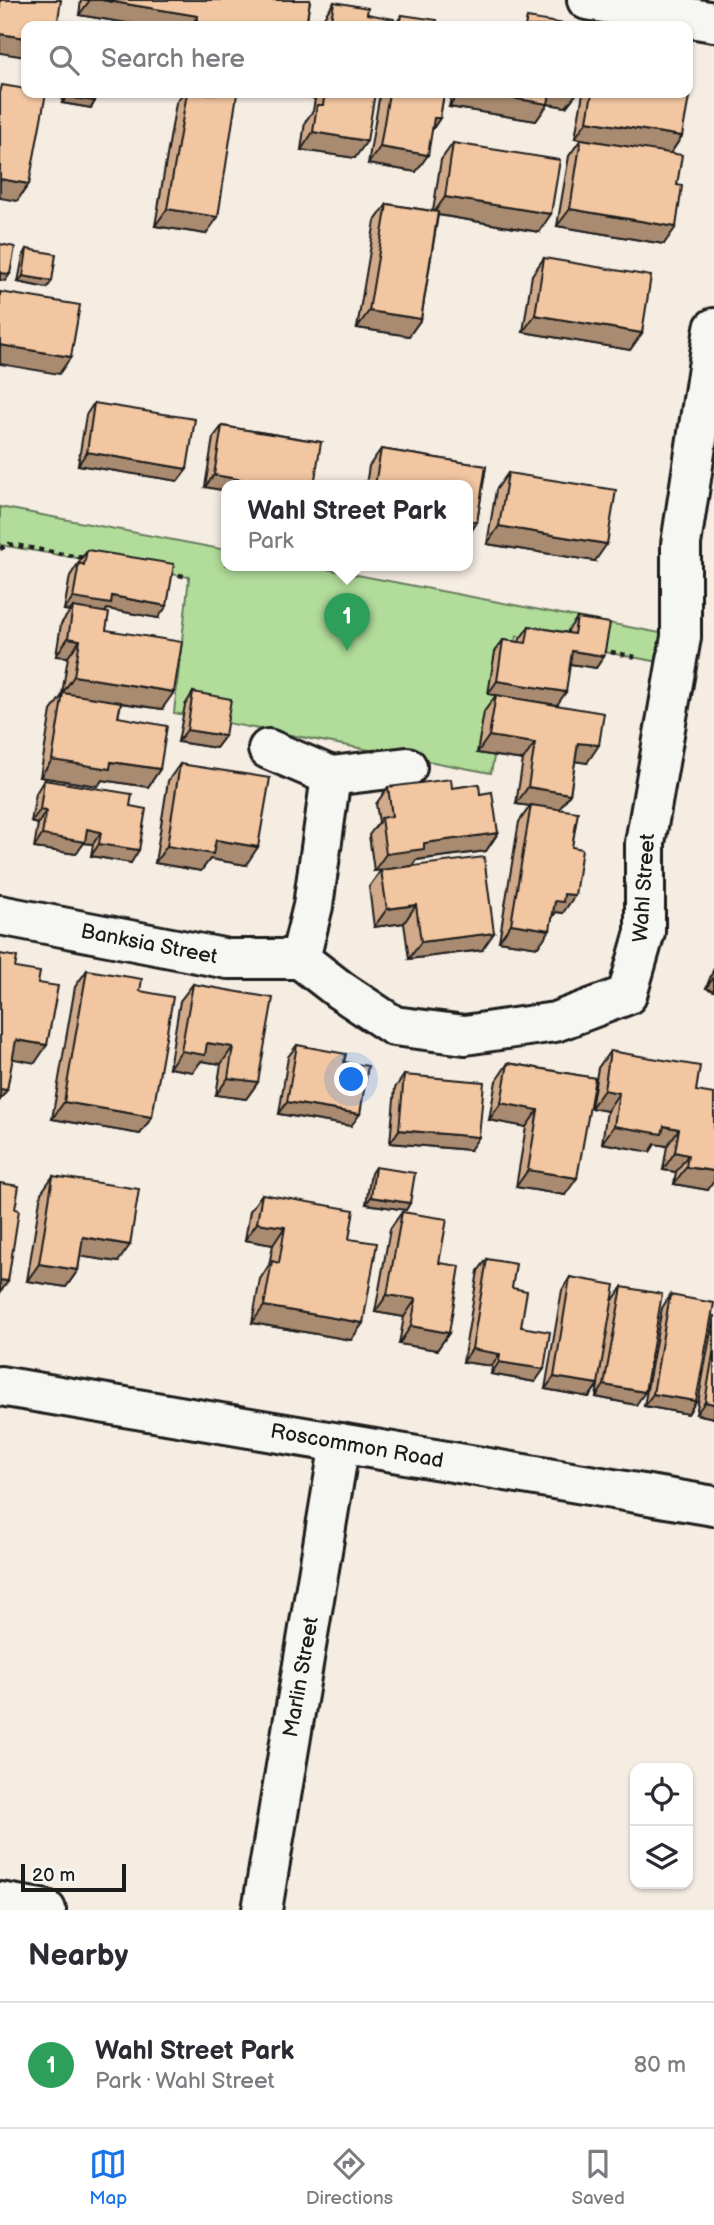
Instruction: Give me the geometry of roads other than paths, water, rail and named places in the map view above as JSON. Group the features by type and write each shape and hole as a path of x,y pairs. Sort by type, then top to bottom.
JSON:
{"street":[{"path":"587,0 714,22"},
{"name":"Wahl Street","path":"300,959 394,1026 466,1035 555,1021 627,995 645,932 645,843 681,637 681,544 714,328"},
{"path":"268,749 331,776 407,767"},
{"path":"300,959 313,906 331,776"},
{"name":"Banksia Street","path":"0,915 228,959 300,959"},
{"name":"Roscommon Road","path":"0,1386 714,1506"},
{"name":"Marlin Street","path":"262,1910 341,1443"},
{"path":"0,1902 46,1910"}],"place":[{"name":"Wahl Street Park","path":"347,651"}]}
